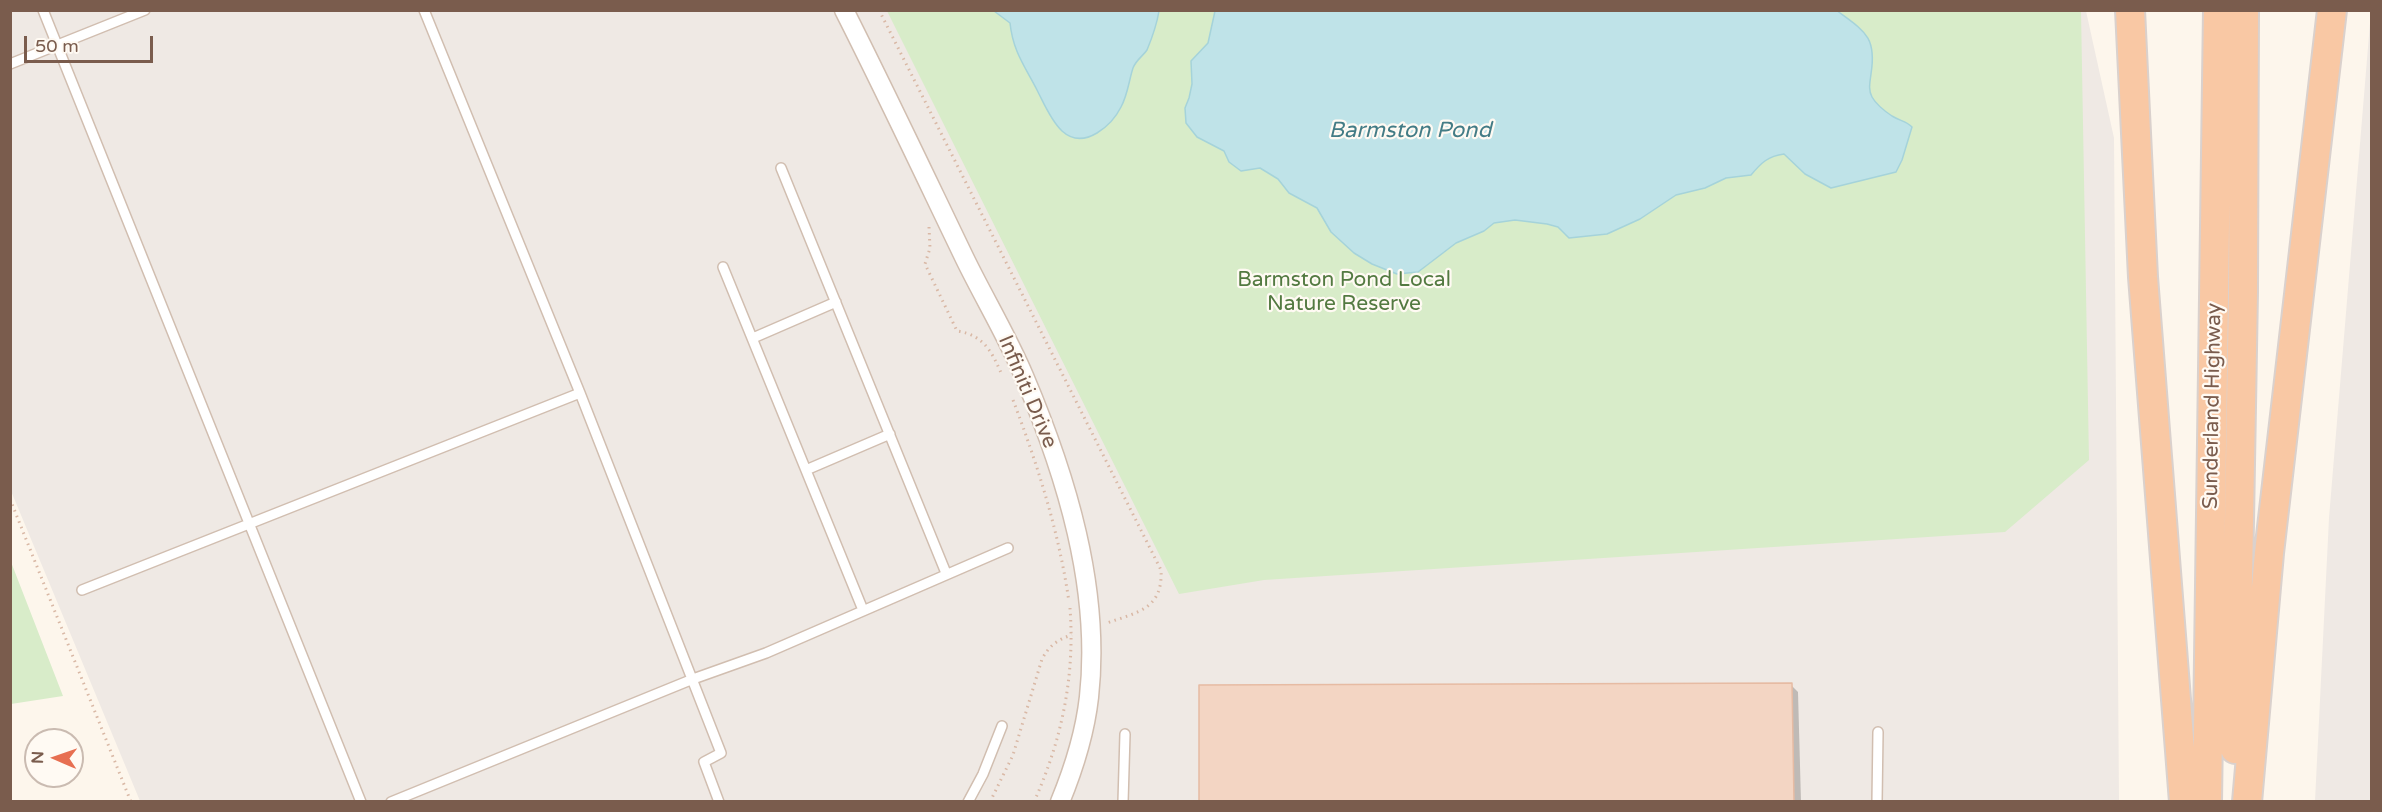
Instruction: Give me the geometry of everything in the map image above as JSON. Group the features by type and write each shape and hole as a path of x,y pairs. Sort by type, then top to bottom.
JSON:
{"highway":[{"path":"2130,10 2143,277 2184,801"},
{"name":"Sunderland Highway","path":"2207,801 2218,10"},
{"name":"Sunderland Highway","path":"2234,801 2243,292 2244,10"},
{"path":"2247,801 2269,553 2332,10"}],"street":[{"name":"Infiniti Drive","path":"844,10 1023,375 1052,448 1070,514 1088,600 1092,654 1089,698 1082,736 1073,770 1060,801"}],"lane":[{"path":"43,10 361,801"},
{"path":"10,64 145,10"},
{"path":"424,10 580,393 721,753 704,762 719,801"},
{"path":"781,168 946,573"},
{"path":"723,267 863,610"},
{"path":"753,338 836,302"},
{"path":"82,590 580,393"},
{"path":"806,470 890,434"},
{"path":"391,801 693,679 766,653 1008,548"},
{"path":"968,801 983,774 1002,726"},
{"path":"1877,801 1878,732"},
{"path":"1123,801 1125,734"}],"path":[{"path":"928,222 931,238 925,264 957,331 974,335 983,341 990,348 1003,376"},
{"path":"1011,395 1040,474 1057,534 1070,610 1071,668 1067,700 1050,768 1034,801"},
{"path":"10,499 131,801"}],"shaded area":[{"path":"10,11 2086,11 2114,138 2119,801 140,801 11,491"},
{"path":"2371,11 2371,801 2315,801 2329,518"}],"green space":[{"name":"Barmston Pond Local Nature Reserve","path":"887,11 2081,11 2089,460 2005,532 1264,580 1179,594"},
{"path":"11,562 63,696 11,704"}],"water":[{"name":"Barmston Pond","path":"1836,10 1861,29 1870,43 1872,97 1895,118 1912,127 1896,172 1831,188 1805,174 1784,154 1778,155 1765,161 1751,175 1726,178 1705,188 1676,195 1640,219 1607,234 1569,238 1558,227 1547,224 1515,220 1494,223 1484,231 1456,243 1418,272 1397,274 1372,264 1354,253 1331,232 1317,208 1289,193 1278,179 1260,168 1241,171 1229,162 1224,151 1197,137 1186,123 1185,108 1192,84 1191,61 1208,43 1215,11"},
{"path":"994,11 1159,11 1147,50 1134,65 1125,97 1117,114 1097,133 1085,138 1075,138 1066,134 1052,119 1020,58 1010,23"}],"building":[{"path":"1792,683 1794,801 1199,801 1199,685"}]}
